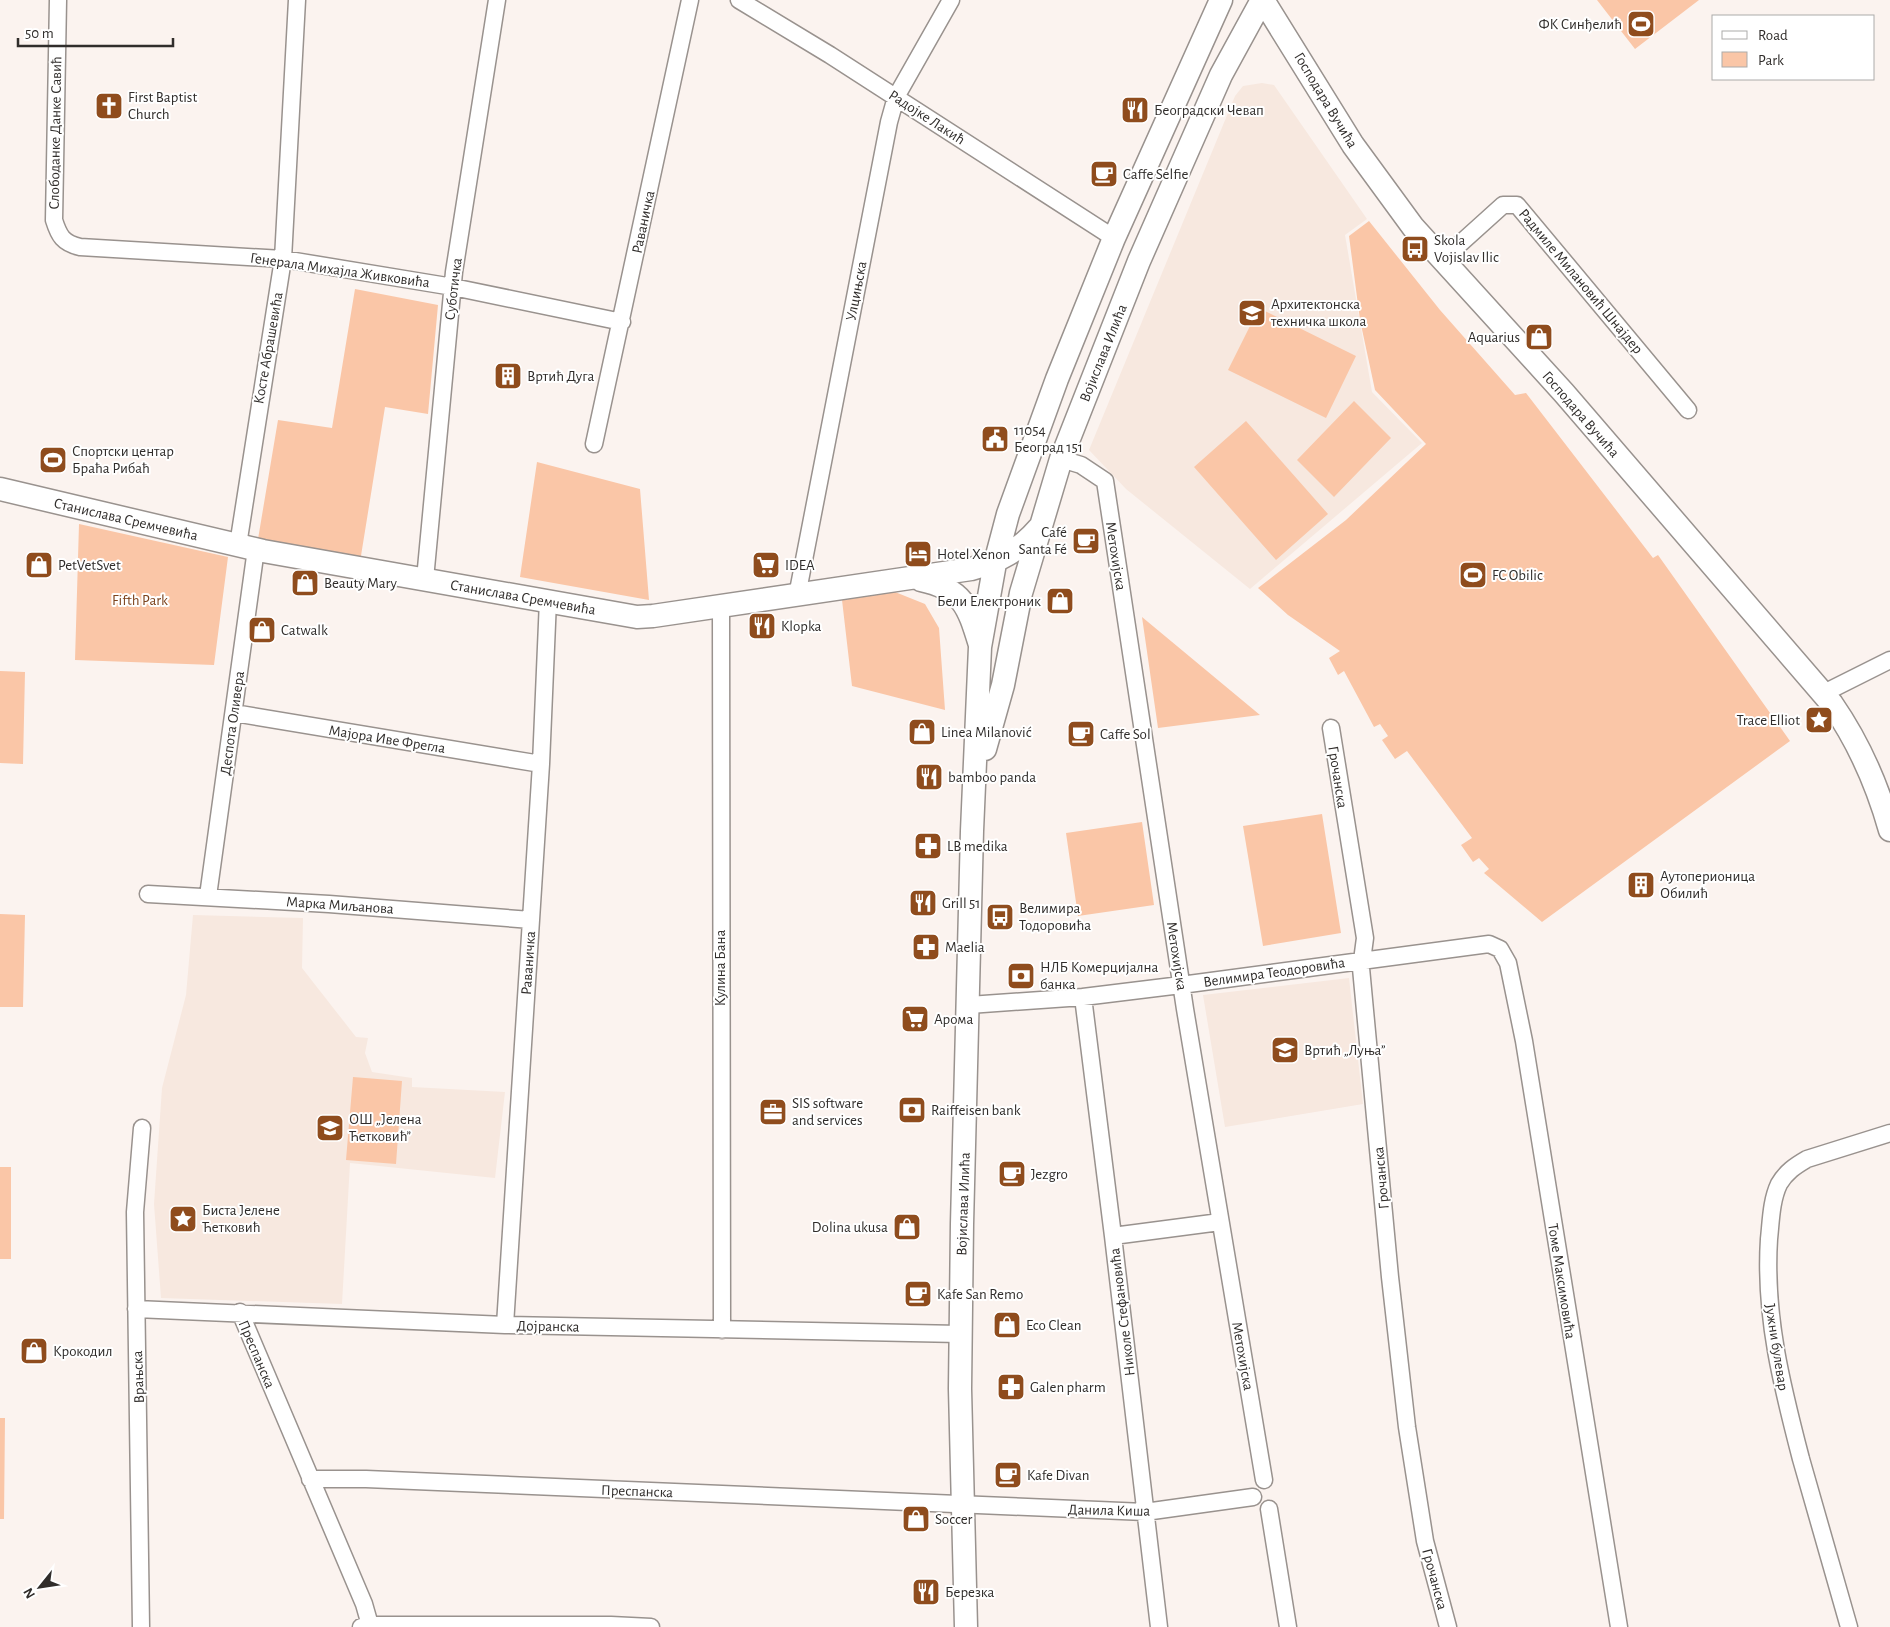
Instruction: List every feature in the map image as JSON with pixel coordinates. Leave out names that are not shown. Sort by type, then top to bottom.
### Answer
[{"type":"main road","name":"Војислава Илића","points":[[966,1627],[960,1334],[972,831],[976,781],[980,647],[995,563],[1008,514],[1057,379],[1114,238],[1221,0]]},
{"type":"main road","name":"Војислава Илића","points":[[976,781],[1002,685],[1021,593],[1060,459],[1139,261],[1222,76],[1263,0]]},
{"type":"main road","name":"Господара Вучића","points":[[1263,0],[1354,145],[1386,192],[1442,260],[1564,394],[1824,693],[1852,735],[1872,773],[1890,830]]},
{"type":"main road","name":"Станислава Сремчевића","points":[[0,490],[247,547],[637,617],[797,596],[971,569],[995,563],[1027,542],[1039,528]]},
{"type":"main road","points":[[915,578],[943,584],[959,597],[971,620],[980,647]]},
{"type":"street","name":"Слободанке Данке Савић","points":[[58,0],[54,220],[59,236]]},
{"type":"street","name":"Косте Абрашевића","points":[[247,547],[283,259],[297,0]]},
{"type":"street","name":"Суботичка","points":[[425,579],[453,287],[497,0]]},
{"type":"street","name":"Раваничка","points":[[594,444],[622,322],[690,0]]},
{"type":"street","name":"Радојке Лакић","points":[[739,0],[896,97],[1114,238]]},
{"type":"street","name":"Улцињска","points":[[797,596],[889,122],[896,97],[951,0]]},
{"type":"street","name":"Радмиле Милановић Шнајдер","points":[[1442,260],[1503,205],[1506,203],[1517,205],[1688,410]]},
{"type":"street","name":"Генерала Михајла Живковића","points":[[59,236],[68,244],[80,247],[283,259],[453,287],[622,322]]},
{"type":"street","name":"Метохијска","points":[[1060,459],[1080,465],[1104,481],[1181,985],[1264,1480]]},
{"type":"street","name":"Деспота Оливера","points":[[208,896],[234,714],[247,547]]},
{"type":"street","name":"Раваничка","points":[[505,1325],[531,920],[548,600]]},
{"type":"street","name":"Кулина Бана","points":[[721,606],[722,1330]]},
{"type":"street","points":[[1824,693],[1890,660]]},
{"type":"street","name":"Мајора Иве Фрегла","points":[[234,714],[540,764]]},
{"type":"street","name":"Грочанска","points":[[1331,728],[1365,938],[1362,959],[1390,1277],[1407,1427],[1425,1541],[1448,1627]]},
{"type":"street","name":"Марка Миљанова","points":[[148,894],[208,896],[531,920]]},
{"type":"street","name":"Велимира Теодоровића","points":[[969,1005],[1082,996],[1181,985],[1362,959],[1489,944]]},
{"type":"street","name":"Томе Максимовића","points":[[1489,944],[1500,949],[1508,963],[1524,1041],[1619,1627]]},
{"type":"street","name":"Николе Стефановића","points":[[1082,996],[1113,1236],[1159,1627]]},
{"type":"street","name":"Врањска","points":[[141,1627],[135,1212],[142,1128]]},
{"type":"street","name":"Јужни булевар","points":[[1849,1627],[1794,1434],[1775,1352],[1768,1286],[1771,1215],[1778,1186],[1789,1170],[1796,1165],[1807,1159],[1890,1133]]},
{"type":"street","points":[[1113,1236],[1220,1222]]},
{"type":"street","name":"Дојранска","points":[[136,1310],[240,1312],[505,1325],[960,1334]]},
{"type":"street","name":"Преспанска","points":[[240,1312],[364,1604],[366,1626]]},
{"type":"street","name":"Преспанска","points":[[310,1478],[366,1478],[963,1505]]},
{"type":"street","name":"Данила Киша","points":[[963,1505],[1145,1512],[1254,1497]]},
{"type":"street","points":[[1269,1509],[1288,1627]]},
{"type":"street","points":[[366,1626],[651,1627]]},
{"type":"shaded area","name":"Архитектонска техничка школа","points":[[1262,83],[1274,85],[1367,219],[1345,235],[1372,392],[1422,443],[1250,589],[1126,489],[1089,450],[1235,96],[1243,86]]},
{"type":"shaded area","name":"ОШ „Јелена Ћетковић”","points":[[193,915],[303,918],[302,968],[356,1037],[368,1038],[365,1053],[372,1072],[412,1078],[412,1087],[505,1092],[495,1178],[350,1163],[342,1304],[161,1298],[154,1204],[162,1088],[186,995]]},
{"type":"shaded area","name":"Вртић „Луња”","points":[[1349,978],[1363,1104],[1225,1127],[1203,995]]},
{"type":"green space","name":"ФК Синђелић","points":[[1597,0],[1699,0],[1635,49]]},
{"type":"green space","name":"FC Obilic","points":[[1369,221],[1440,310],[1515,395],[1526,393],[1653,558],[1658,555],[1790,741],[1542,922],[1484,873],[1489,869],[1479,858],[1473,862],[1461,845],[1472,838],[1407,751],[1395,759],[1382,740],[1388,736],[1380,724],[1374,727],[1344,671],[1338,675],[1329,658],[1340,651],[1288,615],[1258,588],[1346,520],[1426,444],[1375,390],[1360,320],[1349,236]]},
{"type":"green space","points":[[355,289],[438,305],[428,414],[385,407],[360,562],[257,545],[278,420],[332,428]]},
{"type":"green space","points":[[1259,308],[1356,356],[1326,418],[1228,370]]},
{"type":"green space","points":[[1354,401],[1391,438],[1334,497],[1297,460]]},
{"type":"green space","points":[[1246,421],[1328,514],[1276,560],[1194,467]]},
{"type":"green space","points":[[537,462],[640,489],[649,600],[520,577]]},
{"type":"green space","name":"Fifth Park","points":[[79,524],[228,557],[214,665],[75,660]]},
{"type":"green space","points":[[895,592],[925,604],[939,628],[945,710],[852,686],[842,600]]},
{"type":"green space","points":[[1142,617],[1260,715],[1158,728]]},
{"type":"green space","points":[[0,671],[25,672],[23,764],[0,763]]},
{"type":"green space","points":[[1322,814],[1341,933],[1263,946],[1243,826]]},
{"type":"green space","points":[[1142,822],[1154,905],[1078,916],[1066,833]]},
{"type":"green space","points":[[0,914],[25,915],[23,1007],[0,1007]]},
{"type":"green space","points":[[353,1077],[402,1081],[396,1164],[346,1160]]},
{"type":"green space","points":[[0,1167],[11,1167],[11,1259],[0,1259]]},
{"type":"green space","points":[[0,1418],[5,1418],[4,1519],[0,1519]]},
{"type":"place","name":"ФК Синђелић","points":[[1641,24]]},
{"type":"place","name":"First Baptist Church","points":[[109,106]]},
{"type":"place","name":"Београдски Чевап","points":[[1135,110]]},
{"type":"place","name":"Caffe Selfie","points":[[1104,174]]},
{"type":"place","name":"Skola Vojislav Ilic","points":[[1415,249]]},
{"type":"place","name":"Архитектонска техничка школа","points":[[1252,313]]},
{"type":"place","name":"Aquarius","points":[[1539,337]]},
{"type":"place","name":"Вртић Дуга","points":[[508,376]]},
{"type":"place","name":"11054 Београд 151","points":[[995,439]]},
{"type":"place","name":"Спортски центар Браћа Рибаћ","points":[[53,460]]},
{"type":"place","name":"Café Santa Fé","points":[[1086,541]]},
{"type":"place","name":"Hotel Xenon","points":[[918,554]]},
{"type":"place","name":"PetVetSvet","points":[[39,565]]},
{"type":"place","name":"IDEA","points":[[766,565]]},
{"type":"place","name":"FC Obilic","points":[[1473,575]]},
{"type":"place","name":"Beauty Mary","points":[[305,583]]},
{"type":"place","name":"Бели Електроник","points":[[1060,601]]},
{"type":"place","name":"Klopka","points":[[762,626]]},
{"type":"place","name":"Catwalk","points":[[262,630]]},
{"type":"place","name":"Trace Elliot","points":[[1819,720]]},
{"type":"place","name":"Linea Milanović","points":[[922,732]]},
{"type":"place","name":"Caffe Sol","points":[[1081,734]]},
{"type":"place","name":"bamboo panda","points":[[929,777]]},
{"type":"place","name":"LB medika","points":[[928,846]]},
{"type":"place","name":"Аутоперионица Обилић","points":[[1641,885]]},
{"type":"place","name":"Grill 51","points":[[923,903]]},
{"type":"place","name":"Велимира Тодоровића","points":[[1000,917]]},
{"type":"place","name":"Maelia","points":[[926,947]]},
{"type":"place","name":"НЛБ Комерцијална банка","points":[[1021,976]]},
{"type":"place","name":"Арома","points":[[915,1019]]},
{"type":"place","name":"Вртић „Луња”","points":[[1285,1050]]},
{"type":"place","name":"Raiffeisen bank","points":[[912,1110]]},
{"type":"place","name":"SIS software and services","points":[[773,1112]]},
{"type":"place","name":"ОШ „Јелена Ћетковић”","points":[[330,1128]]},
{"type":"place","name":"Jezgro","points":[[1012,1174]]},
{"type":"place","name":"Биста Јелене Ћетковић","points":[[183,1219]]},
{"type":"place","name":"Dolina ukusa","points":[[907,1227]]},
{"type":"place","name":"Kafe San Remo","points":[[918,1294]]},
{"type":"place","name":"Eco Clean","points":[[1007,1325]]},
{"type":"place","name":"Крокодил","points":[[34,1351]]},
{"type":"place","name":"Galen pharm","points":[[1011,1387]]},
{"type":"place","name":"Kafe Divan","points":[[1008,1475]]},
{"type":"place","name":"Soccer","points":[[916,1519]]},
{"type":"place","name":"Березка","points":[[926,1592]]}]
